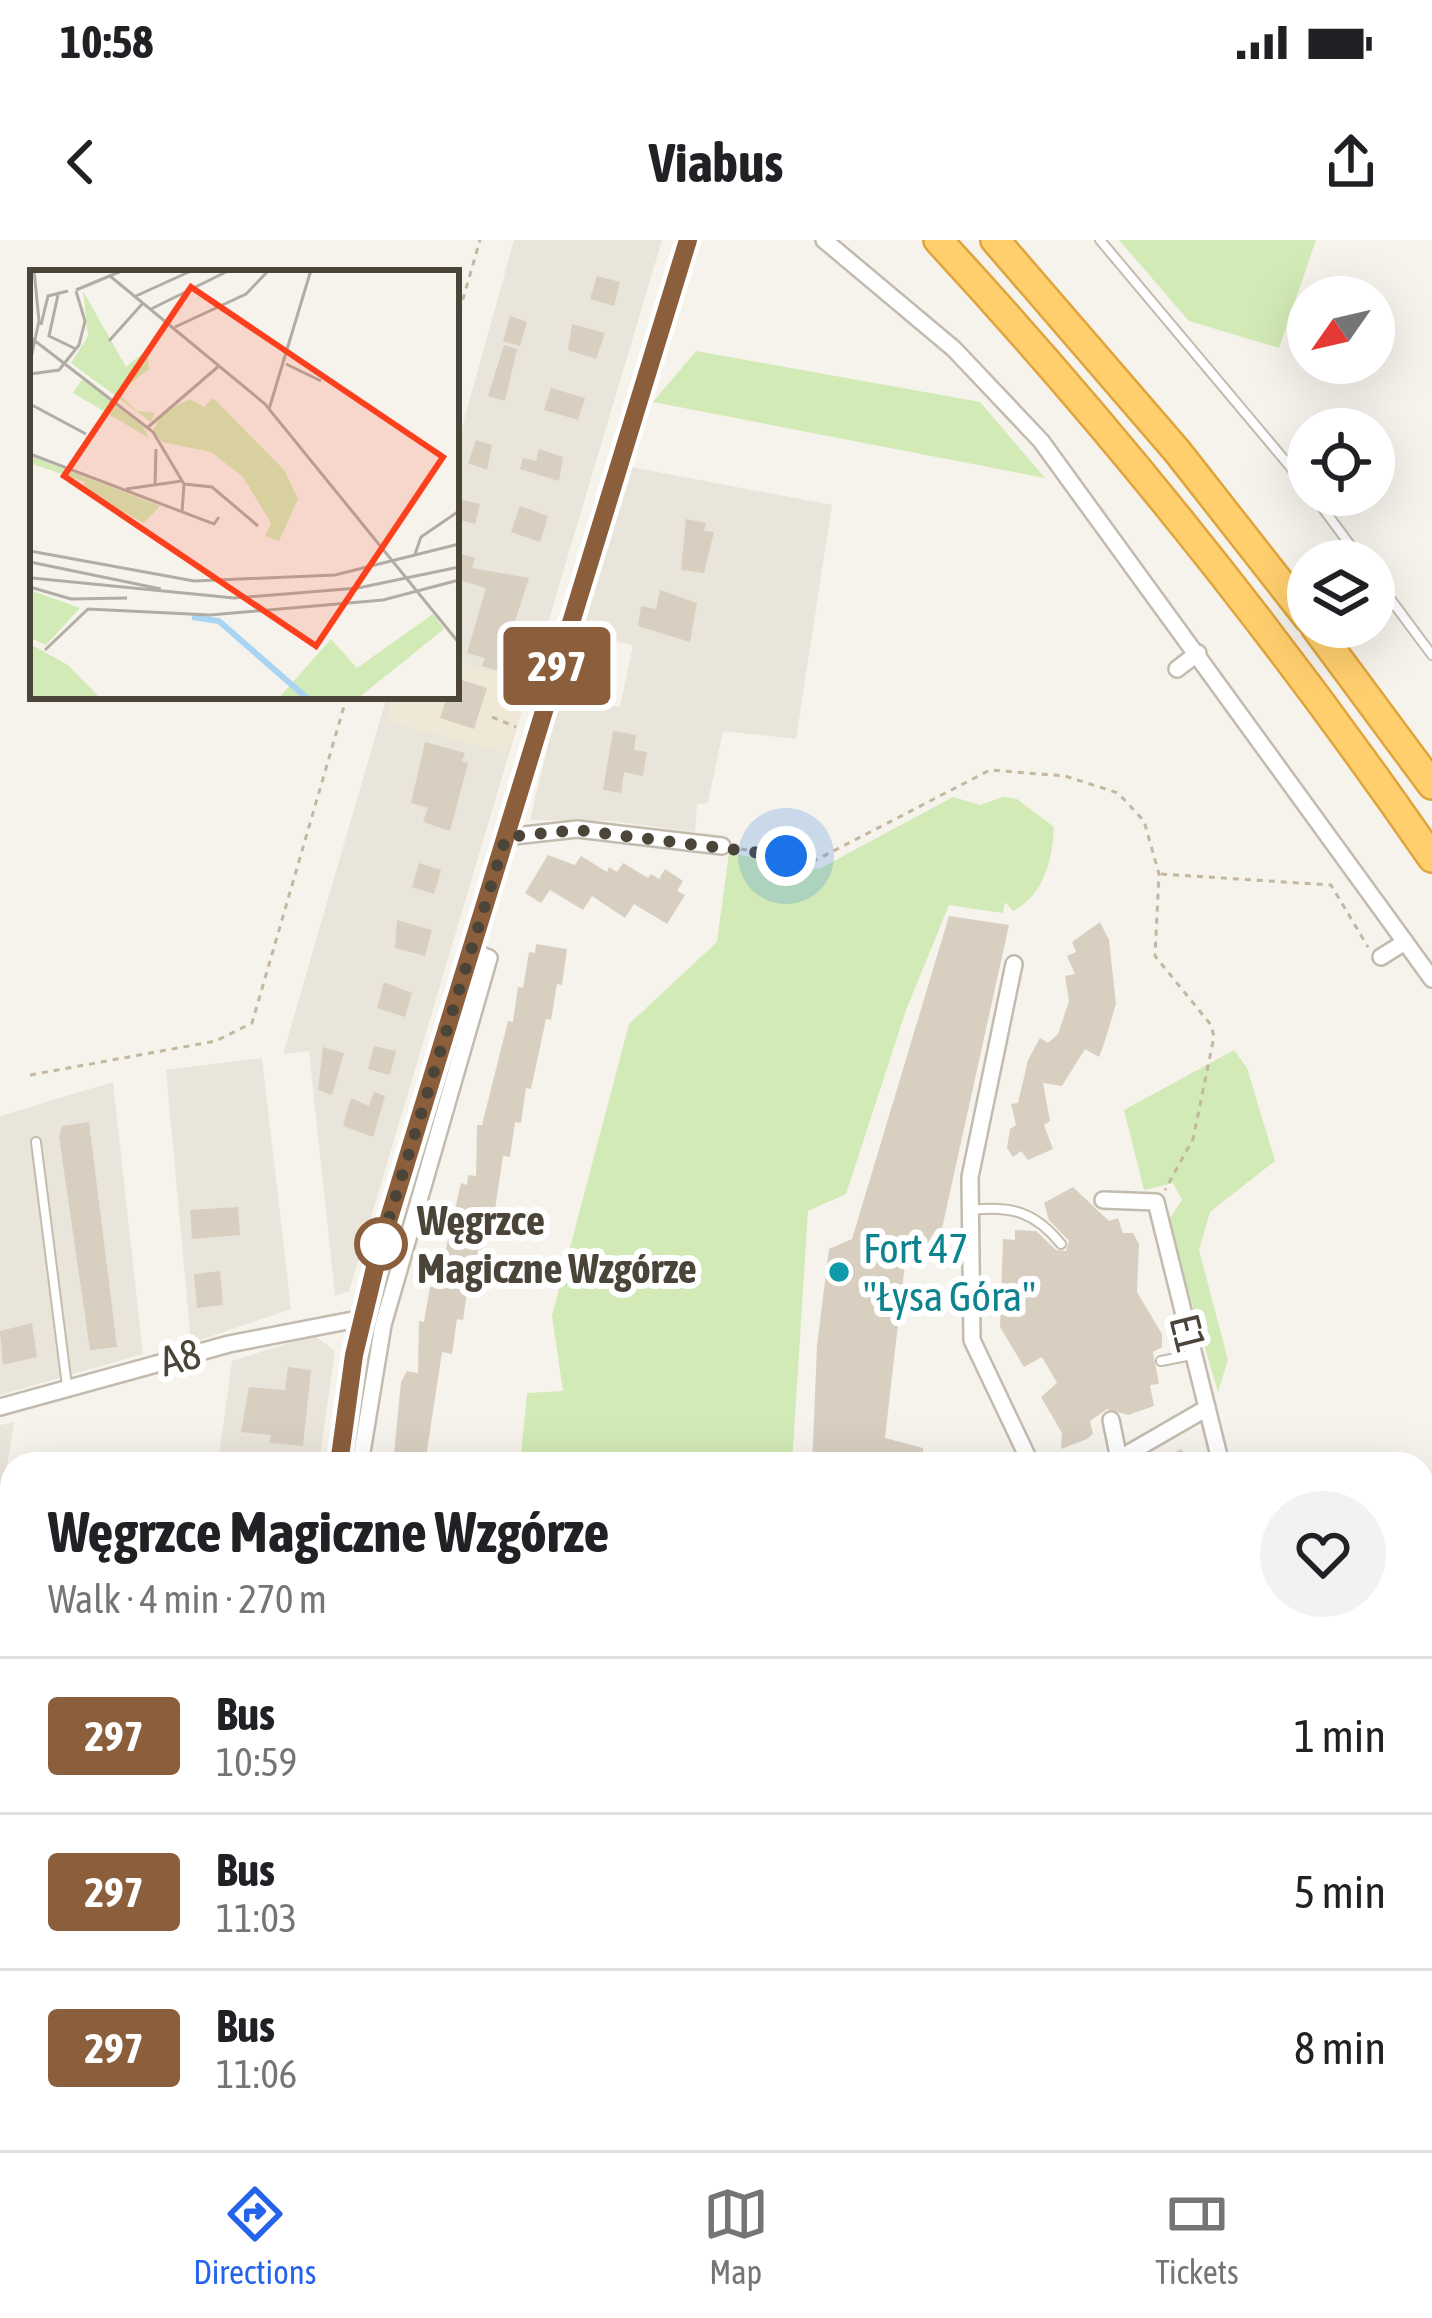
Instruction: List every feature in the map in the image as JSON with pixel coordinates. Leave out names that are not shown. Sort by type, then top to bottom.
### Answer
[{"type":"highway","points":[[938,240],[1091,413],[1254,614],[1432,858]]},
{"type":"highway","points":[[995,240],[1177,451],[1287,590]]},
{"type":"highway","points":[[1331,648],[1432,785]]},
{"type":"street","points":[[341,1452],[363,1318],[688,240]]},
{"type":"street","points":[[824,240],[996,389],[1087,500],[1432,979]]},
{"type":"street","points":[[1177,669],[1198,653]]},
{"type":"street","points":[[506,837],[577,830],[722,846]]},
{"type":"street","points":[[1381,957],[1405,942]]},
{"type":"street","points":[[362,1452],[382,1325],[489,958],[471,951]]},
{"type":"street","points":[[1014,964],[970,1177],[970,1210],[975,1356],[1025,1452]]},
{"type":"street","points":[[1103,1200],[1156,1202]]},
{"type":"street","name":"E1","points":[[1156,1202],[1218,1452]]},
{"type":"street","name":"A8","points":[[0,1407],[229,1344],[363,1318]]},
{"type":"street","points":[[1130,1452],[1207,1408]]},
{"type":"street","points":[[1111,1420],[1113,1452]]},
{"type":"lane","points":[[1100,240],[1287,463]]},
{"type":"lane","points":[[1395,605],[1432,655]]},
{"type":"lane","points":[[36,1142],[67,1388]]},
{"type":"lane","points":[[970,1210],[1001,1206],[1025,1213],[1044,1223],[1061,1244]]},
{"type":"lane","points":[[1161,1361],[1194,1355]]},
{"type":"path","points":[[459,313],[480,240]]},
{"type":"path","points":[[30,1075],[216,1041],[252,1023],[346,699]]},
{"type":"path","points":[[492,717],[516,727]]},
{"type":"path","points":[[722,846],[814,861],[990,770],[1065,776],[1118,793],[1144,821],[1160,874],[1155,956],[1211,1025],[1214,1036],[1193,1139],[1181,1170],[1156,1202]]},
{"type":"path","points":[[1160,874],[1331,886],[1364,941],[1381,957]]},
{"type":"shaded area","points":[[514,240],[662,240],[349,1291],[335,1296],[309,1051],[283,1054],[386,699],[459,699],[459,438]]},
{"type":"shaded area","points":[[631,467],[832,505],[796,739],[723,731],[708,803],[697,804],[695,832],[611,821],[530,820],[560,695],[620,707],[633,645],[580,634]]},
{"type":"shaded area","points":[[459,662],[530,684],[507,753],[386,721],[392,699],[459,699]]},
{"type":"shaded area","points":[[262,1058],[291,1309],[191,1343],[166,1070]]},
{"type":"shaded area","points":[[113,1082],[143,1354],[0,1395],[0,1116]]},
{"type":"shaded area","points":[[314,1335],[335,1351],[321,1452],[220,1452],[232,1361]]},
{"type":"shaded area","points":[[14,1422],[9,1452],[0,1452],[0,1425]]},
{"type":"green space","points":[[1119,240],[1316,240],[1304,276],[1287,276],[1287,325],[1279,348],[1189,321]]},
{"type":"green space","points":[[696,351],[980,402],[1045,478],[653,402]]},
{"type":"green space","points":[[953,797],[980,805],[1003,797],[1017,799],[1054,827],[1048,864],[1039,886],[1024,904],[1013,911],[1005,902],[1003,913],[949,905],[906,1010],[846,1194],[808,1211],[793,1452],[521,1452],[527,1393],[563,1391],[552,1316],[629,1024],[717,942],[729,853],[819,869]]},
{"type":"green space","points":[[1234,1050],[1247,1068],[1275,1161],[1210,1212],[1199,1250],[1228,1360],[1218,1392],[1168,1221],[1182,1200],[1173,1183],[1144,1190],[1124,1110]]},
{"type":"building","points":[[597,276],[620,282],[614,306],[590,299]]},
{"type":"building","points":[[510,316],[527,322],[520,346],[503,341]]},
{"type":"building","points":[[572,324],[605,333],[596,359],[568,350]]},
{"type":"building","points":[[504,345],[517,349],[505,401],[488,396]]},
{"type":"building","points":[[551,388],[585,398],[578,420],[544,410]]},
{"type":"building","points":[[476,440],[492,445],[487,470],[468,463]]},
{"type":"building","points":[[539,449],[563,457],[559,481],[520,469],[523,458],[536,461]]},
{"type":"building","points":[[460,499],[480,504],[475,524],[459,520]]},
{"type":"building","points":[[520,506],[548,516],[540,542],[511,532]]},
{"type":"building","points":[[686,519],[706,523],[704,531],[714,532],[704,573],[681,570]]},
{"type":"building","points":[[459,553],[475,558],[472,568],[529,578],[499,671],[482,666],[485,658],[467,653],[486,588],[459,580]]},
{"type":"building","points":[[660,590],[697,603],[690,642],[638,626],[641,606],[656,609]]},
{"type":"building","points":[[459,679],[487,688],[474,729],[440,718],[446,699],[459,699]]},
{"type":"building","points":[[613,731],[636,735],[634,750],[647,752],[643,776],[624,772],[621,793],[603,790]]},
{"type":"building","points":[[425,742],[465,753],[462,761],[468,763],[450,831],[423,822],[428,808],[411,803]]},
{"type":"building","points":[[548,855],[575,865],[581,856],[607,872],[609,867],[617,872],[623,863],[648,878],[651,874],[659,879],[665,869],[683,881],[677,891],[685,895],[667,924],[634,904],[625,918],[592,896],[583,910],[550,890],[541,903],[525,893]]},
{"type":"building","points":[[419,863],[441,870],[434,894],[412,887]]},
{"type":"building","points":[[949,916],[1009,925],[939,1242],[907,1246],[885,1438],[923,1448],[923,1452],[813,1452],[817,1346],[829,1249],[852,1239]]},
{"type":"building","points":[[397,920],[432,930],[425,956],[395,948]]},
{"type":"building","points":[[1100,922],[1109,940],[1116,1004],[1103,1047],[1099,1057],[1085,1049],[1062,1086],[1043,1083],[1050,1121],[1044,1125],[1053,1149],[1028,1160],[1021,1151],[1013,1157],[1007,1148],[1010,1129],[1016,1125],[1011,1104],[1018,1103],[1028,1060],[1040,1038],[1048,1043],[1058,1034],[1069,1001],[1065,976],[1075,974],[1067,956],[1076,952],[1072,942]]},
{"type":"building","points":[[536,944],[567,949],[562,985],[557,984],[551,1020],[546,1019],[521,1123],[515,1122],[510,1157],[503,1156],[494,1216],[489,1215],[483,1251],[478,1250],[463,1320],[457,1319],[452,1354],[442,1352],[427,1452],[394,1452],[401,1382],[407,1371],[418,1373],[419,1321],[424,1322],[430,1287],[435,1287],[440,1252],[445,1253],[461,1183],[467,1185],[468,1175],[476,1176],[477,1125],[482,1125],[508,1021],[513,1022],[529,952],[535,953]]},
{"type":"building","points":[[384,982],[412,993],[405,1017],[377,1008]]},
{"type":"building","points":[[374,1046],[396,1051],[390,1075],[368,1069]]},
{"type":"building","points":[[323,1047],[344,1053],[332,1095],[318,1090]]},
{"type":"building","points":[[374,1092],[385,1096],[373,1137],[343,1126],[351,1098],[369,1106]]},
{"type":"building","points":[[89,1122],[117,1347],[90,1350],[59,1137],[62,1126]]},
{"type":"building","points":[[1073,1187],[1109,1221],[1118,1218],[1123,1233],[1133,1233],[1139,1244],[1137,1292],[1162,1334],[1162,1347],[1153,1352],[1159,1384],[1150,1385],[1154,1406],[1128,1415],[1107,1409],[1090,1421],[1093,1434],[1061,1449],[1062,1433],[1041,1397],[1057,1383],[1042,1357],[1024,1367],[1000,1327],[1003,1239],[1015,1240],[1015,1230],[1036,1231],[1056,1250],[1066,1251],[1069,1241],[1049,1220],[1044,1203]]},
{"type":"building","points":[[238,1207],[240,1235],[192,1239],[190,1210]]},
{"type":"building","points":[[220,1271],[223,1305],[197,1308],[194,1274]]},
{"type":"building","points":[[32,1323],[37,1357],[3,1365],[0,1331]]},
{"type":"building","points":[[288,1367],[311,1370],[303,1446],[270,1443],[271,1435],[241,1432],[249,1387],[285,1390]]},
{"type":"bus line","name":"297","points":[[341,1452],[354,1355],[379,1251],[688,240]]},
{"type":"place","name":"Węgrzce Magiczne Wzgórze","points":[[381,1244]]},
{"type":"place","name":"Fort 47 \"Łysa Góra\"","points":[[839,1272]]},
{"type":"route","points":[[381,1244],[379,1251],[506,837],[577,830],[786,856]]}]
